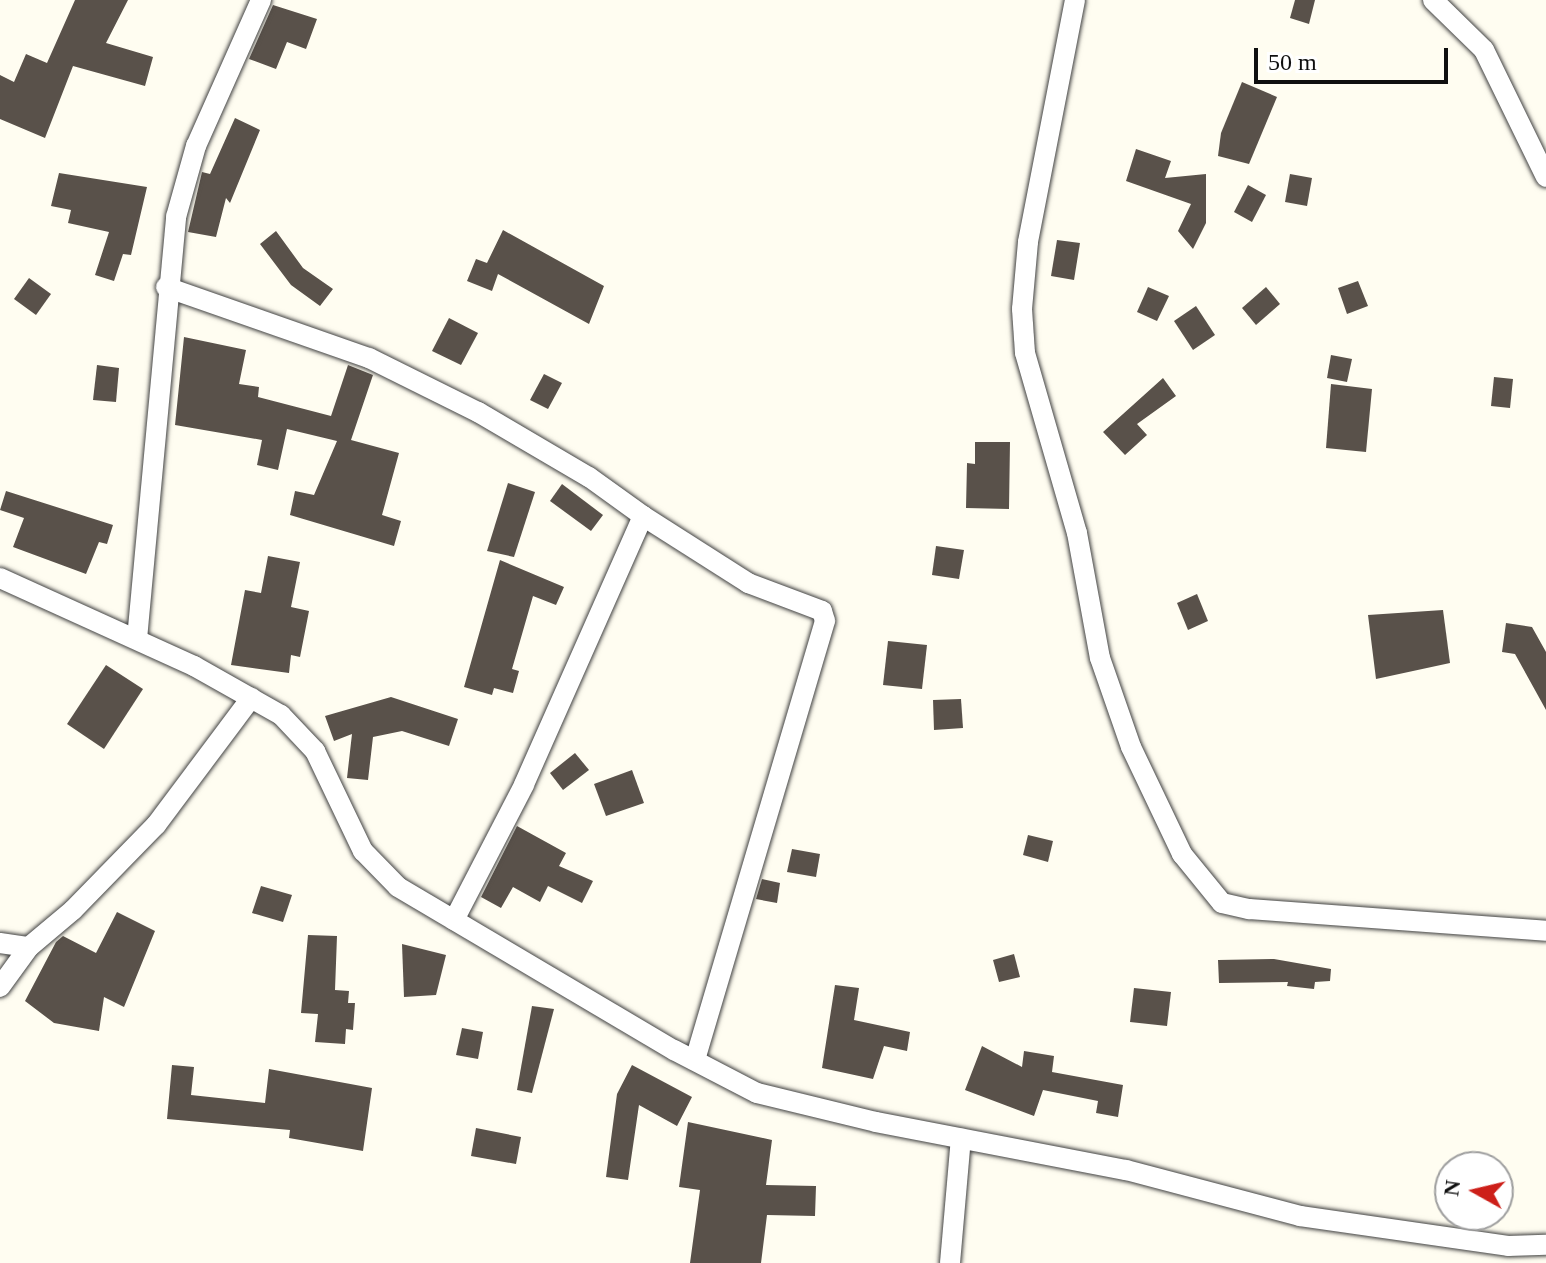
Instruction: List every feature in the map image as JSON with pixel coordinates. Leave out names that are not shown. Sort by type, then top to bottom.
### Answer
[{"type":"street","points":[[137,639],[166,287],[185,179],[261,0]]},
{"type":"street","points":[[1075,0],[1028,242],[1022,309],[1025,353],[1077,533],[1100,658],[1131,747],[1182,854],[1222,903],[1249,909],[1546,931]]},
{"type":"street","points":[[1433,0],[1484,50],[1546,177]]},
{"type":"street","points":[[166,287],[369,358],[478,412],[589,477],[643,516],[748,583],[822,611],[825,621],[695,1060]]},
{"type":"street","points":[[454,920],[524,785],[643,516]]},
{"type":"street","points":[[0,578],[137,639],[281,715],[315,751],[353,835],[377,869],[454,920],[695,1060],[782,1101],[1126,1170],[1300,1216],[1494,1245],[1546,1245]]},
{"type":"street","points":[[0,987],[29,947],[156,825],[251,698]]},
{"type":"street","points":[[0,943],[29,947]]},
{"type":"street","points":[[950,1263],[961,1138]]},
{"type":"building","points":[[75,0],[128,0],[106,43],[153,57],[145,86],[73,66],[45,138],[0,119],[0,75],[14,82],[26,54],[47,63]]},
{"type":"building","points":[[1295,0],[1315,0],[1309,24],[1290,18]]},
{"type":"building","points":[[273,5],[317,19],[306,49],[287,42],[276,69],[249,59]]},
{"type":"building","points":[[1242,82],[1277,97],[1249,164],[1218,156],[1221,133]]},
{"type":"building","points":[[235,118],[260,130],[230,203],[226,198],[216,237],[188,232],[202,172],[210,174]]},
{"type":"building","points":[[1136,149],[1171,161],[1165,178],[1206,174],[1206,223],[1193,249],[1178,231],[1191,204],[1126,181]]},
{"type":"building","points":[[59,173],[147,187],[131,255],[123,254],[114,281],[95,275],[109,232],[68,223],[71,210],[51,206]]},
{"type":"building","points":[[1290,174],[1312,178],[1307,206],[1285,202]]},
{"type":"building","points":[[1248,185],[1266,195],[1252,222],[1234,212]]},
{"type":"building","points":[[503,230],[604,286],[589,324],[498,274],[492,291],[467,281],[476,259],[487,263]]},
{"type":"building","points":[[276,231],[303,268],[333,289],[320,306],[291,285],[260,244]]},
{"type":"building","points":[[1057,240],[1080,243],[1074,280],[1051,276]]},
{"type":"building","points":[[29,278],[51,294],[36,315],[14,299]]},
{"type":"building","points":[[1358,281],[1368,306],[1347,314],[1338,288]]},
{"type":"building","points":[[1148,287],[1169,296],[1157,321],[1137,312]]},
{"type":"building","points":[[1266,287],[1280,304],[1256,325],[1242,308]]},
{"type":"building","points":[[1196,306],[1215,335],[1193,350],[1174,321]]},
{"type":"building","points":[[449,318],[478,333],[461,365],[432,351]]},
{"type":"building","points":[[184,337],[246,350],[239,384],[259,387],[258,397],[331,416],[348,365],[373,375],[351,440],[399,453],[382,515],[401,521],[394,546],[290,515],[295,491],[314,495],[337,441],[287,429],[278,470],[257,465],[262,440],[175,425]]},
{"type":"building","points":[[1331,355],[1352,359],[1347,382],[1327,378]]},
{"type":"building","points":[[97,365],[119,368],[116,402],[93,400]]},
{"type":"building","points":[[544,374],[562,383],[548,409],[530,400]]},
{"type":"building","points":[[1494,377],[1513,379],[1510,408],[1491,406]]},
{"type":"building","points":[[1163,378],[1176,396],[1137,424],[1147,435],[1125,455],[1103,432]]},
{"type":"building","points":[[1331,384],[1372,389],[1366,452],[1326,448]]},
{"type":"building","points":[[975,442],[1010,442],[1009,509],[966,508],[967,463],[975,464]]},
{"type":"building","points":[[508,483],[535,492],[514,557],[487,551]]},
{"type":"building","points":[[562,484],[603,515],[591,531],[550,501]]},
{"type":"building","points":[[6,491],[113,525],[107,544],[99,542],[86,574],[13,547],[24,518],[0,510]]},
{"type":"building","points":[[936,546],[964,550],[959,579],[932,575]]},
{"type":"building","points":[[268,556],[300,562],[291,607],[309,611],[300,657],[291,655],[289,673],[231,665],[245,590],[261,593]]},
{"type":"building","points":[[500,560],[564,587],[556,605],[533,596],[512,669],[519,671],[513,693],[494,688],[492,695],[464,687]]},
{"type":"building","points":[[1197,594],[1208,621],[1188,630],[1177,603]]},
{"type":"building","points":[[1443,610],[1450,663],[1376,679],[1368,615]]},
{"type":"building","points":[[1506,623],[1532,627],[1546,652],[1546,710],[1515,654],[1502,652]]},
{"type":"building","points":[[888,641],[927,645],[922,689],[883,685]]},
{"type":"building","points":[[106,665],[143,689],[104,749],[67,724]]},
{"type":"building","points":[[391,697],[458,719],[449,746],[402,731],[373,737],[368,780],[347,778],[352,734],[334,741],[325,716]]},
{"type":"building","points":[[961,699],[963,728],[934,730],[933,700]]},
{"type":"building","points":[[575,753],[589,770],[563,790],[550,773]]},
{"type":"building","points":[[632,770],[644,803],[606,816],[594,784]]},
{"type":"building","points":[[517,826],[566,853],[559,866],[593,881],[582,903],[548,886],[540,902],[513,887],[501,908],[481,897]]},
{"type":"building","points":[[1028,835],[1053,841],[1048,862],[1023,855]]},
{"type":"building","points":[[792,849],[820,854],[816,877],[787,872]]},
{"type":"building","points":[[762,879],[780,883],[777,903],[756,899]]},
{"type":"building","points":[[261,886],[292,895],[283,922],[252,913]]},
{"type":"building","points":[[117,912],[155,931],[124,1007],[104,997],[99,1031],[54,1023],[25,1001],[56,942],[63,936],[96,953]]},
{"type":"building","points":[[308,935],[337,936],[335,990],[349,991],[348,1003],[355,1003],[353,1030],[346,1029],[345,1044],[315,1042],[318,1014],[301,1013]]},
{"type":"building","points":[[402,944],[446,955],[436,995],[404,997]]},
{"type":"building","points":[[1014,954],[1020,977],[999,982],[993,960]]},
{"type":"building","points":[[1274,959],[1331,969],[1330,981],[1315,982],[1314,989],[1287,986],[1288,982],[1219,983],[1218,960]]},
{"type":"building","points":[[835,985],[859,988],[854,1020],[910,1032],[907,1051],[884,1046],[873,1079],[822,1068]]},
{"type":"building","points":[[1134,988],[1171,992],[1167,1026],[1130,1022]]},
{"type":"building","points":[[532,1006],[554,1009],[532,1093],[517,1090]]},
{"type":"building","points":[[462,1028],[483,1032],[478,1059],[456,1055]]},
{"type":"building","points":[[982,1046],[1022,1067],[1024,1051],[1054,1056],[1052,1072],[1123,1085],[1118,1117],[1096,1113],[1098,1101],[1043,1090],[1034,1116],[965,1090]]},
{"type":"building","points":[[172,1065],[194,1067],[191,1095],[265,1103],[269,1069],[372,1088],[363,1151],[289,1138],[290,1130],[167,1119]]},
{"type":"building","points":[[632,1065],[692,1097],[677,1126],[639,1105],[628,1180],[606,1177],[617,1094]]},
{"type":"building","points":[[688,1122],[772,1140],[766,1185],[816,1186],[815,1216],[767,1215],[761,1263],[690,1263],[700,1190],[679,1187]]},
{"type":"building","points":[[476,1128],[521,1137],[516,1164],[471,1156]]}]
